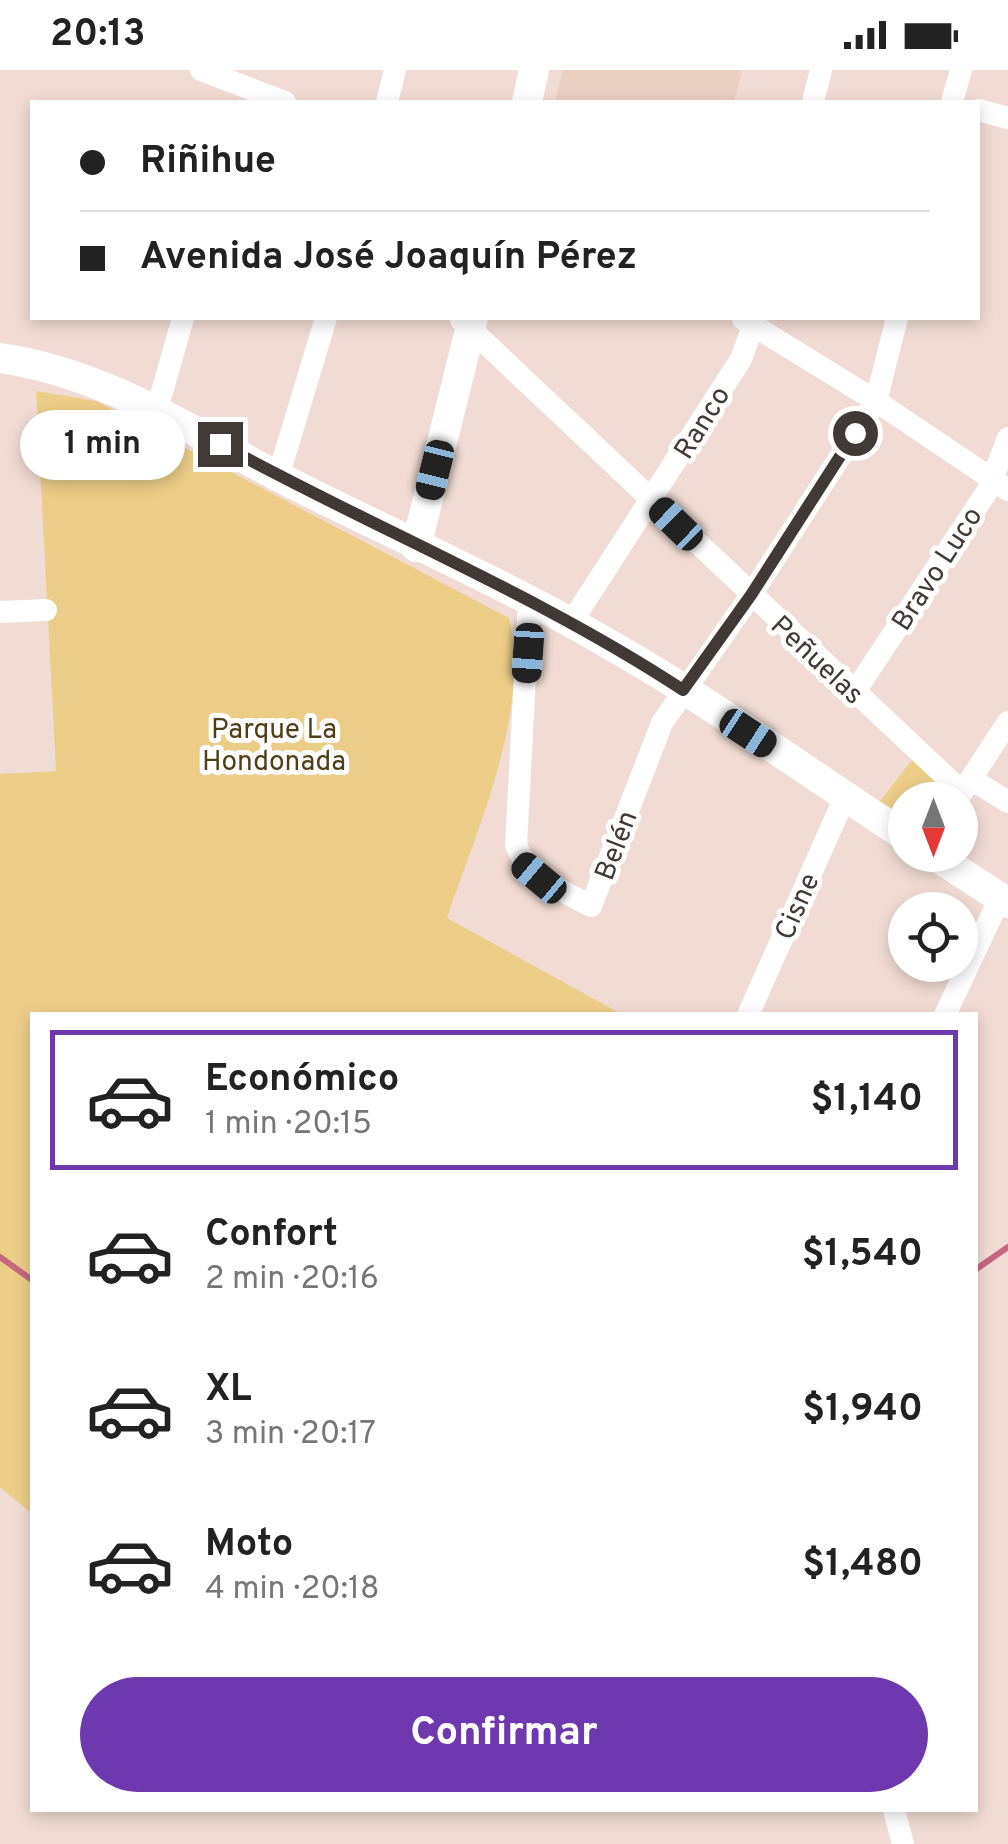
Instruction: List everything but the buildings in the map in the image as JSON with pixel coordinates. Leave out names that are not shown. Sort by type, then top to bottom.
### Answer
[{"type":"main road","points":[[526,100],[534,70]]},
{"type":"main road","points":[[416,547],[467,321]]},
{"type":"main road","points":[[0,358],[68,373],[156,412],[416,547],[572,622],[888,825]]},
{"type":"main road","points":[[960,872],[1004,900]]},
{"type":"street","points":[[201,70],[280,100]]},
{"type":"street","points":[[387,100],[394,70]]},
{"type":"street","points":[[813,100],[821,70]]},
{"type":"street","points":[[953,100],[961,70]]},
{"type":"street","points":[[980,111],[1008,118]]},
{"type":"street","points":[[156,412],[182,320]]},
{"type":"street","points":[[278,476],[325,320]]},
{"type":"street","points":[[750,320],[1000,485]]},
{"type":"street","name":"Ranco","points":[[572,622],[741,359],[750,320]]},
{"type":"street","points":[[683,690],[751,595],[876,401],[896,320]]},
{"type":"street","name":"Peñuelas","points":[[467,321],[854,693],[954,782]]},
{"type":"street","name":"Bravo Luco","points":[[854,693],[1000,485],[1008,438]]},
{"type":"street","name":"Belén","points":[[529,601],[516,845],[524,864],[539,878],[591,906],[662,723],[683,690]]},
{"type":"street","points":[[0,612],[46,610]]},
{"type":"street","points":[[968,782],[1008,722]]},
{"type":"street","name":"Peñuelas","points":[[978,794],[1008,802]]},
{"type":"street","name":"Cisne","points":[[749,1012],[845,797]]},
{"type":"street","points":[[947,1012],[1004,900]]},
{"type":"street","points":[[895,1812],[904,1844]]},
{"type":"shaded area","points":[[563,70],[742,70],[734,100],[556,100]]},
{"type":"green space","name":"Parque La Hondonada","points":[[36,391],[96,401],[509,618],[514,654],[507,731],[486,809],[447,918],[618,1012],[30,1012],[30,1512],[0,1487],[0,774],[56,771]]},
{"type":"green space","points":[[916,755],[945,782],[895,782]]},
{"type":"waterway","points":[[978,1268],[1008,1247]]},
{"type":"waterway","points":[[0,1257],[30,1279]]},
{"type":"route","points":[[220,444],[371,524],[572,622],[683,690],[751,595],[855,433]]}]
